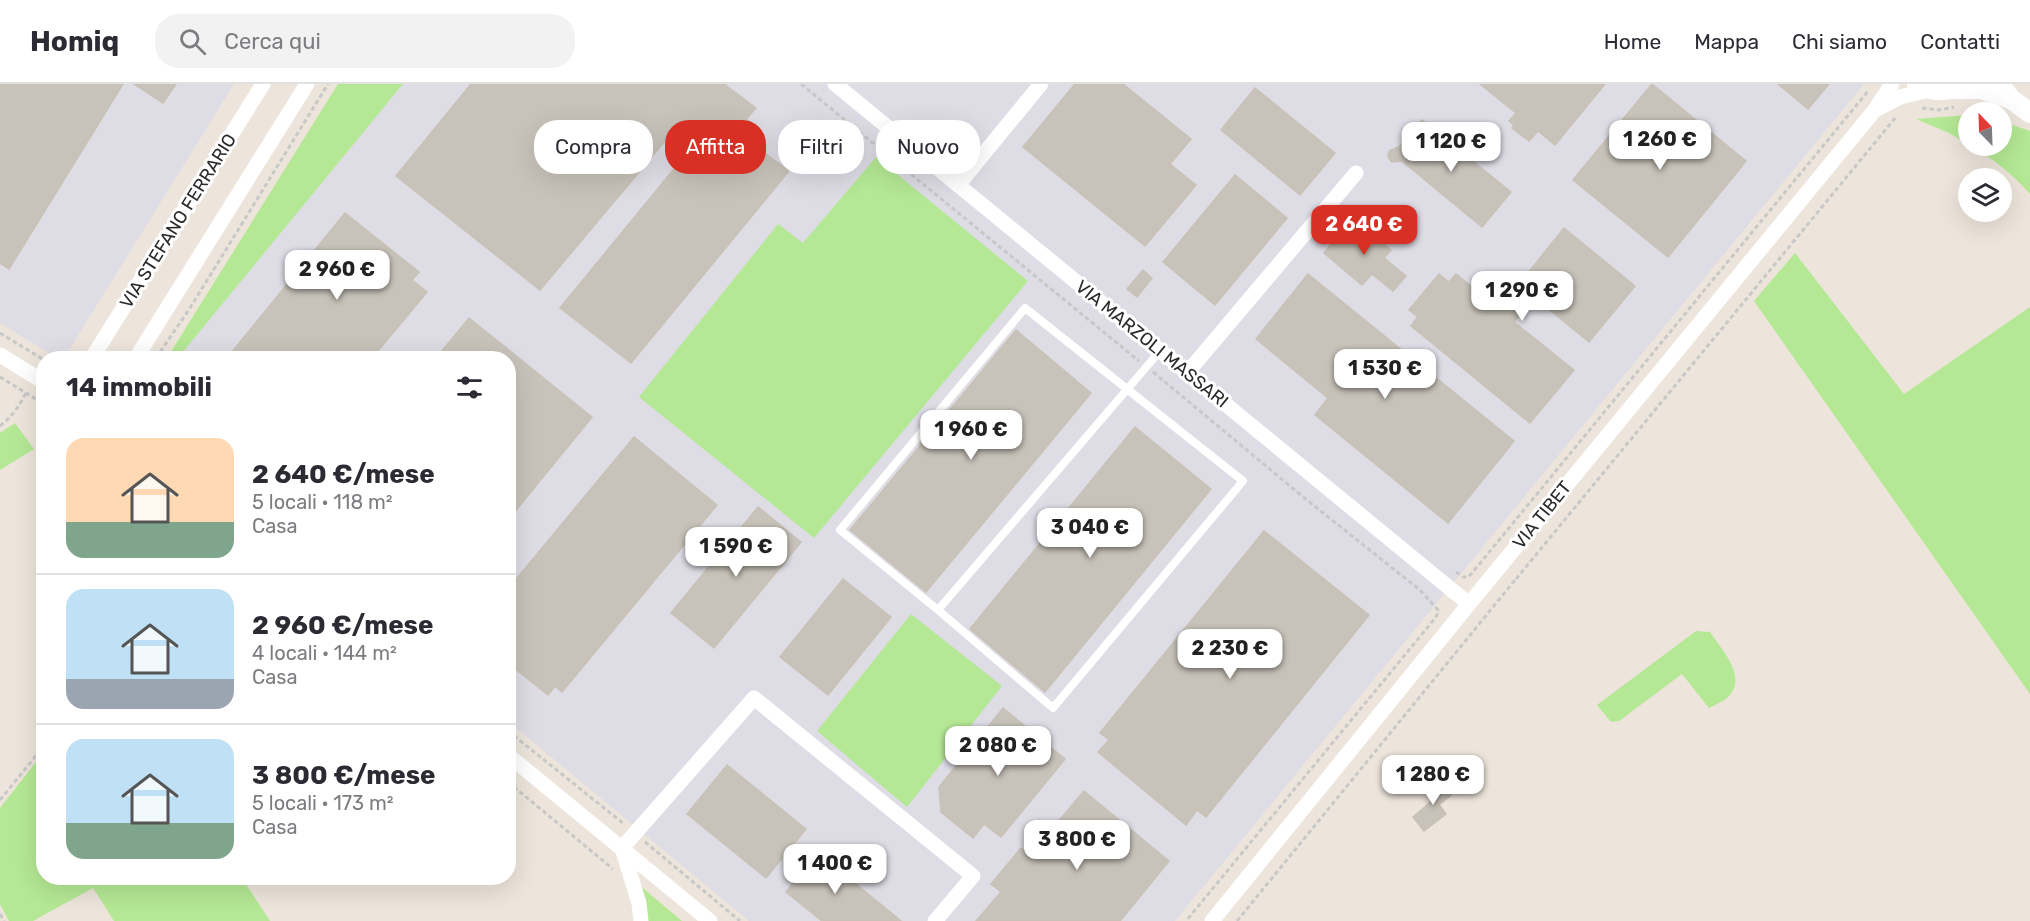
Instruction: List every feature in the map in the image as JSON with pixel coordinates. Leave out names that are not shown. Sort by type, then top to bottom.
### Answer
[{"type":"street","name":"VIA STEFANO FERRARIO","points":[[96,351],[263,84]]},
{"type":"street","name":"VIA STEFANO FERRARIO","points":[[140,351],[307,84]]},
{"type":"street","name":"VIA MARZOLI MASSARI","points":[[835,84],[1469,604]]},
{"type":"street","points":[[958,185],[1041,84]]},
{"type":"street","name":"VIA TIBET","points":[[1212,921],[1874,111],[1892,84]]},
{"type":"street","points":[[1998,84],[2011,99],[2030,113]]},
{"type":"street","points":[[1923,87],[1957,92],[1981,89],[2011,99]]},
{"type":"street","name":"VIA TIBET","points":[[1874,111],[1923,87]]},
{"type":"street","points":[[1186,373],[1356,173]]},
{"type":"street","points":[[0,355],[36,377]]},
{"type":"street","points":[[622,848],[754,698],[973,876],[935,921]]},
{"type":"street","points":[[516,762],[622,848],[704,920]]},
{"type":"street","points":[[622,848],[639,903],[641,921]]},
{"type":"lane","points":[[1025,308],[1243,481],[1053,708],[938,610],[840,530],[1025,308]]},
{"type":"lane","points":[[938,610],[1160,351]]},
{"type":"path","points":[[161,351],[328,84]]},
{"type":"path","points":[[801,84],[1308,501],[1420,590],[1438,610],[1425,631],[1186,921]]},
{"type":"path","points":[[1450,567],[1463,577],[1468,577],[1473,573],[1873,84]]},
{"type":"path","points":[[1915,106],[1939,110],[1957,92]]},
{"type":"path","points":[[1237,921],[1902,111]]},
{"type":"path","points":[[0,333],[36,355]]},
{"type":"path","points":[[0,377],[36,399]]},
{"type":"path","points":[[0,426],[18,408],[26,393]]},
{"type":"path","points":[[1500,566],[1516,579]]},
{"type":"path","points":[[0,800],[36,756]]},
{"type":"path","points":[[516,789],[624,878],[632,879]]},
{"type":"path","points":[[0,914],[4,921]]},
{"type":"shaded area","points":[[0,84],[234,84],[68,351],[46,351],[0,323]]},
{"type":"shaded area","points":[[403,84],[1864,84],[1175,921],[749,921],[516,728],[516,351],[184,351]]},
{"type":"green space","points":[[338,84],[403,84],[184,351],[171,351]]},
{"type":"green space","points":[[1958,116],[1958,138],[1949,133],[1916,119]]},
{"type":"green space","points":[[2012,125],[2030,131],[2030,194],[2012,176],[2012,168],[2002,167],[1987,156],[2012,156]]},
{"type":"green space","points":[[876,157],[876,174],[897,174],[1028,281],[814,538],[639,397],[778,224],[803,243],[862,174],[864,174]]},
{"type":"green space","points":[[1795,253],[1904,394],[2030,307],[2030,694],[1754,301]]},
{"type":"green space","points":[[15,423],[34,449],[0,470],[0,433]]},
{"type":"green space","points":[[911,614],[1002,686],[907,807],[817,731]]},
{"type":"green space","points":[[1696,631],[1710,632],[1732,665],[1735,683],[1733,691],[1726,699],[1709,708],[1682,674],[1619,721],[1611,722],[1597,705]]},
{"type":"green space","points":[[36,762],[36,885],[247,885],[270,921],[114,921],[93,888],[33,921],[9,921],[0,904],[0,808]]},
{"type":"green space","points":[[638,884],[682,921],[645,921]]},
{"type":"building","points":[[0,84],[123,84],[9,269],[0,263]]},
{"type":"building","points":[[134,84],[176,84],[163,103]]},
{"type":"building","points":[[471,84],[724,84],[756,108],[746,119],[748,120],[665,120],[665,141],[653,155],[653,120],[534,120],[534,174],[637,174],[540,290],[396,176]]},
{"type":"building","points":[[1075,84],[1123,84],[1191,139],[1170,164],[1196,185],[1145,246],[1023,147]]},
{"type":"building","points":[[1480,84],[1605,84],[1555,145],[1538,131],[1529,141],[1512,128],[1514,125],[1509,121],[1516,113]]},
{"type":"building","points":[[1652,84],[1746,161],[1668,257],[1573,180]]},
{"type":"building","points":[[1778,84],[1829,84],[1808,109]]},
{"type":"building","points":[[1255,88],[1335,153],[1300,195],[1221,130]]},
{"type":"building","points":[[1422,120],[1511,192],[1482,227],[1402,161],[1392,162],[1389,159],[1390,150],[1399,147]]},
{"type":"building","points":[[766,154],[778,163],[778,174],[787,174],[631,363],[560,308],[670,174],[766,174]]},
{"type":"building","points":[[1235,175],[1287,218],[1215,305],[1163,262]]},
{"type":"building","points":[[345,213],[419,272],[412,280],[427,292],[378,351],[233,351]]},
{"type":"building","points":[[1353,218],[1391,250],[1384,258],[1406,276],[1393,291],[1372,274],[1362,285],[1324,253]]},
{"type":"building","points":[[1564,228],[1635,286],[1589,342],[1534,297],[1514,322],[1574,370],[1530,423],[1411,326],[1418,317],[1409,310],[1439,274],[1449,282],[1456,274],[1499,309]]},
{"type":"building","points":[[1143,270],[1152,278],[1137,297],[1127,289]]},
{"type":"building","points":[[1308,274],[1514,441],[1448,523],[1315,415],[1328,398],[1256,339]]},
{"type":"building","points":[[469,318],[510,351],[442,351]]},
{"type":"building","points":[[1016,330],[1091,393],[926,592],[850,530]]},
{"type":"building","points":[[516,356],[592,417],[516,510]]},
{"type":"building","points":[[1135,427],[1211,489],[1045,692],[970,629]]},
{"type":"building","points":[[634,437],[717,505],[562,692],[555,686],[548,695],[516,669],[516,579]]},
{"type":"building","points":[[758,507],[801,542],[714,648],[671,613]]},
{"type":"building","points":[[1264,531],[1369,615],[1206,817],[1197,810],[1186,825],[1098,752],[1109,740],[1100,733]]},
{"type":"building","points":[[843,579],[891,617],[828,695],[780,657]]},
{"type":"building","points":[[1003,708],[1065,759],[1001,837],[984,824],[973,838],[941,812],[939,787]]},
{"type":"building","points":[[727,765],[806,829],[766,878],[687,814]]},
{"type":"building","points":[[1439,778],[1451,795],[1439,805],[1446,814],[1424,831],[1413,817],[1434,799],[1426,788]]},
{"type":"building","points":[[1084,791],[1169,861],[1120,921],[976,921],[1001,892],[991,884],[1021,848],[1030,855]]},
{"type":"building","points":[[818,853],[901,921],[822,921],[786,892]]}]
